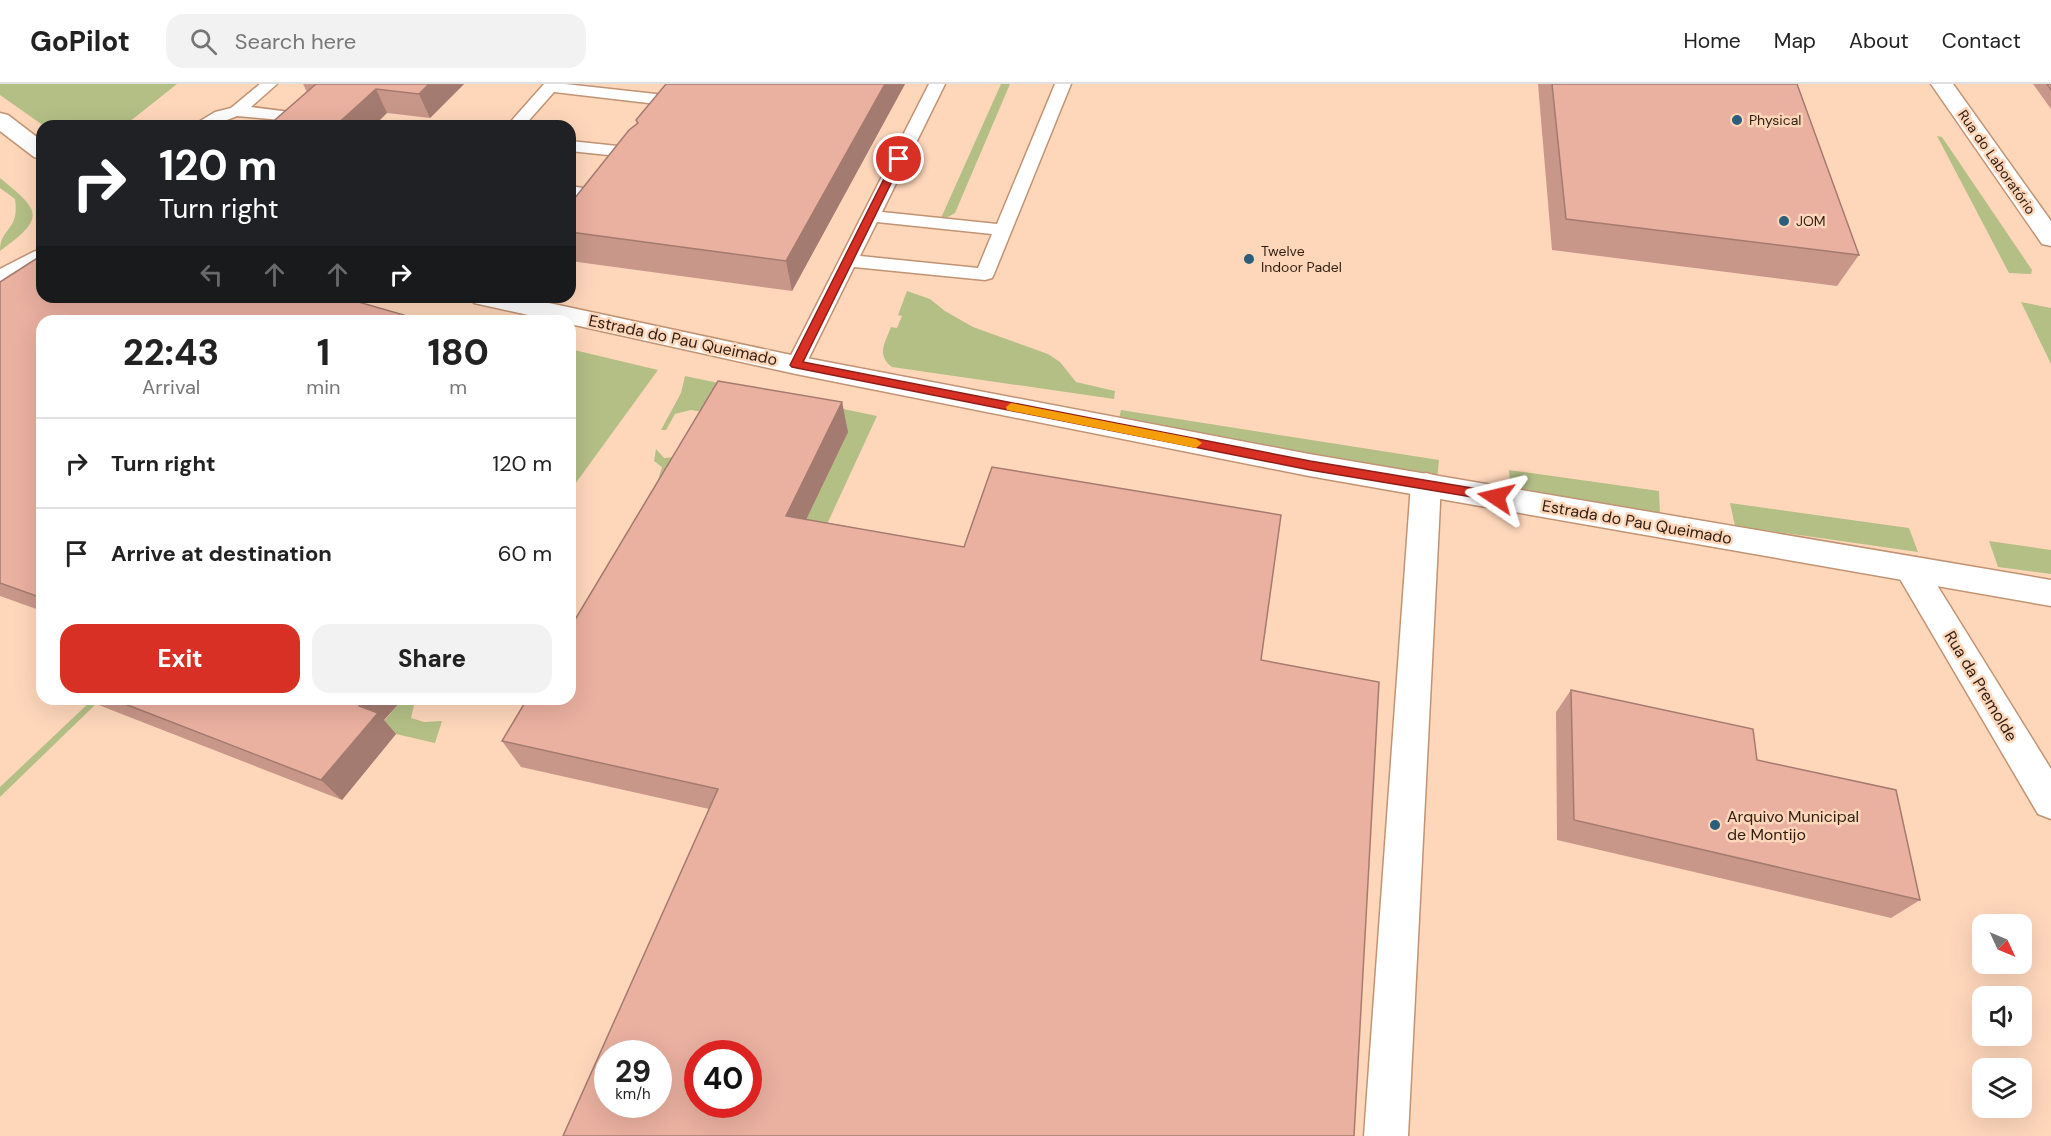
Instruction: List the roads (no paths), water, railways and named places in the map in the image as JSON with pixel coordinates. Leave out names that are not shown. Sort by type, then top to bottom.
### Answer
[{"type":"street","name":"Rua do Laboratório","points":[[1942,84],[2051,240]]},
{"type":"street","points":[[0,120],[36,147]]},
{"type":"street","points":[[0,280],[36,260]]},
{"type":"street","name":"Estrada do Pau Queimado","points":[[511,303],[566,315]]},
{"type":"street","name":"Estrada do Pau Queimado","points":[[576,317],[796,365],[1310,465],[2051,593]]},
{"type":"street","points":[[1386,1136],[1426,484]]},
{"type":"street","name":"Rua da Premolde","points":[[1911,570],[2051,802]]},
{"type":"lane","points":[[237,111],[269,84]]},
{"type":"lane","points":[[796,365],[937,84]]},
{"type":"lane","points":[[848,261],[986,274],[1063,84]]},
{"type":"lane","points":[[521,120],[552,86],[674,101]]},
{"type":"lane","points":[[211,120],[237,111],[292,116],[288,120]]},
{"type":"lane","points":[[576,147],[637,153]]},
{"type":"lane","points":[[576,192],[597,195]]},
{"type":"lane","points":[[870,216],[1003,230]]},
{"type":"place","name":"Physical","points":[[1737,120]]},
{"type":"place","name":"JOM","points":[[1784,221]]},
{"type":"place","name":"Twelve Indoor Padel","points":[[1249,259]]},
{"type":"place","name":"Arquivo Municipal de Montijo","points":[[1715,825]]}]
